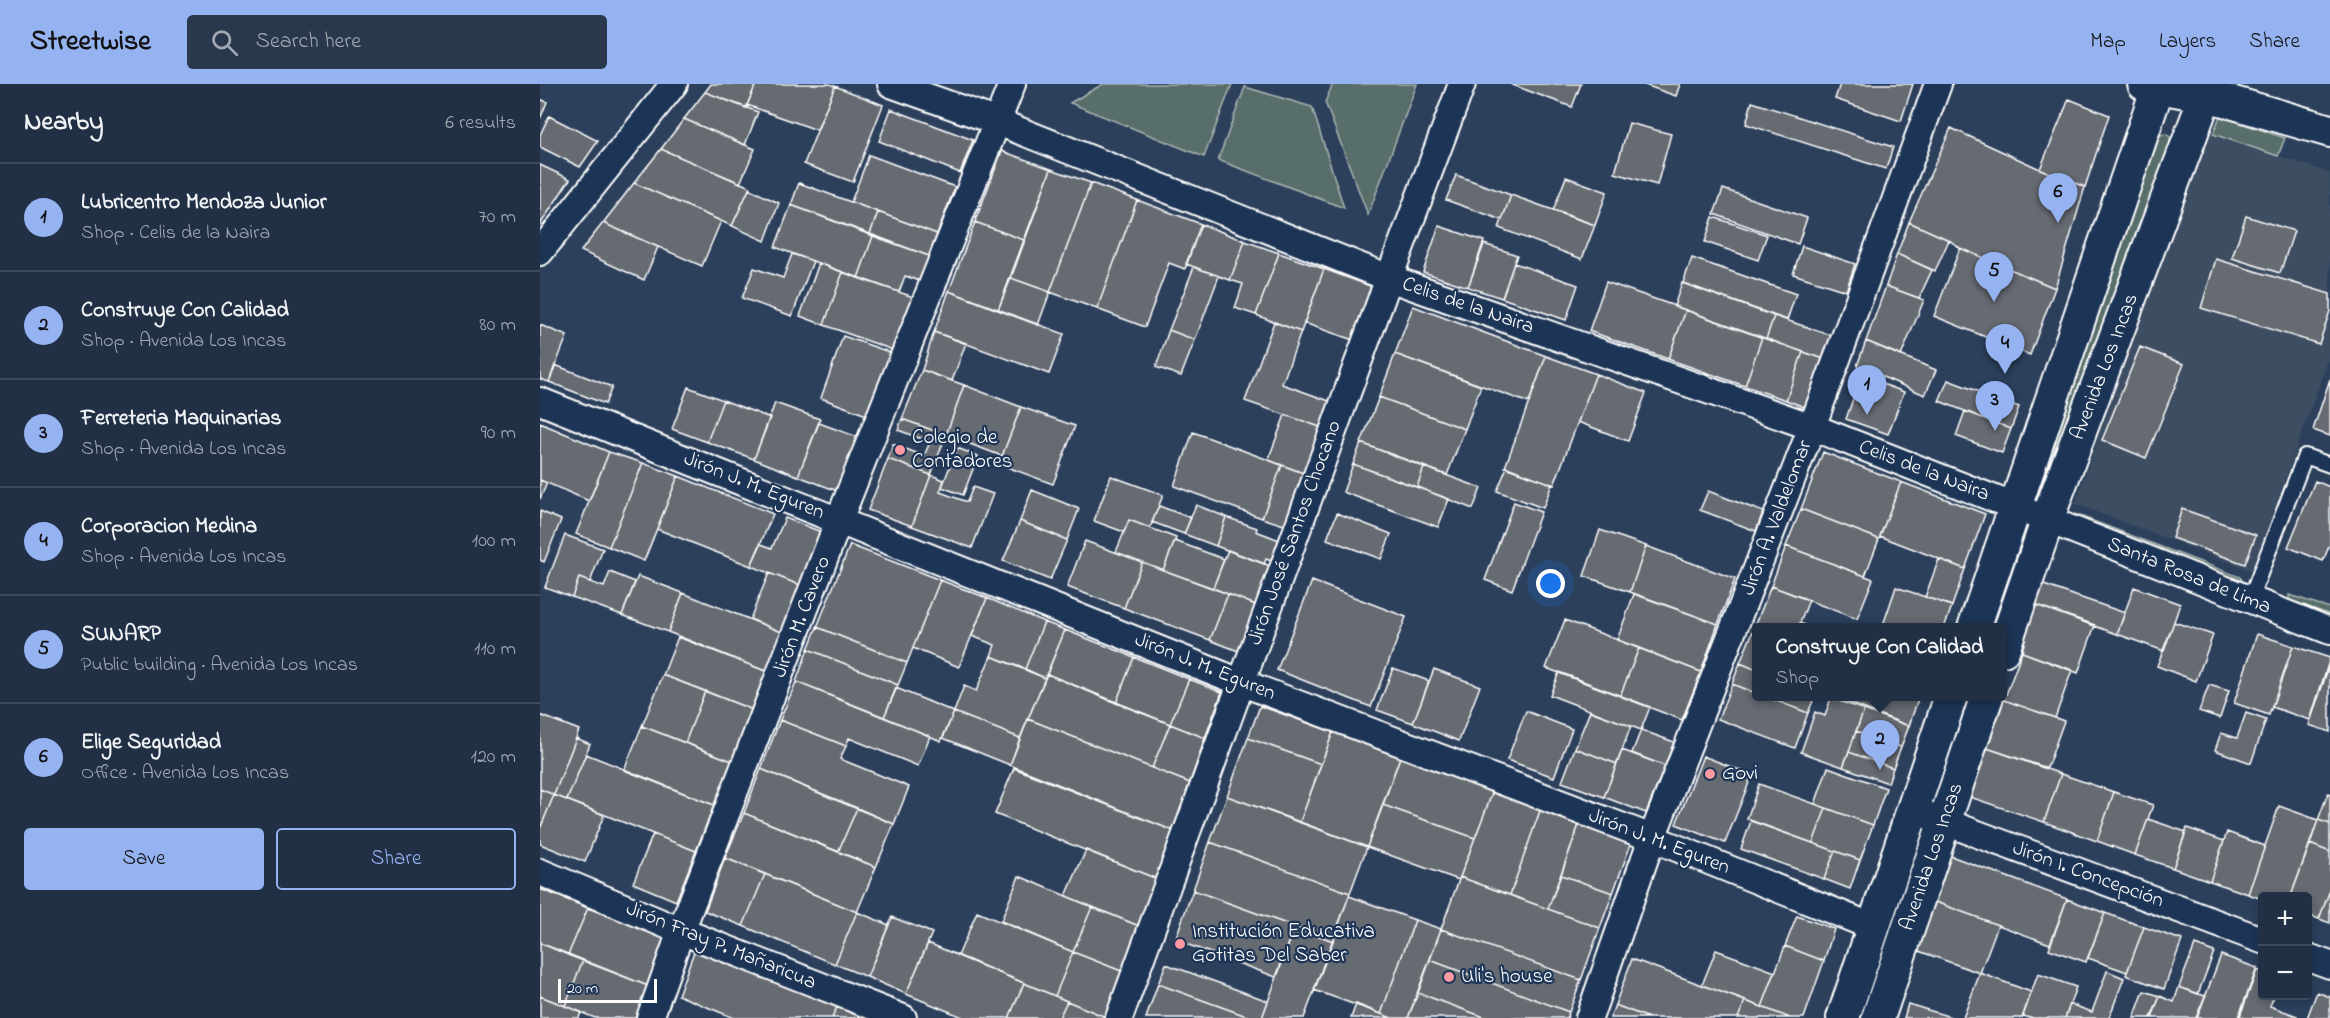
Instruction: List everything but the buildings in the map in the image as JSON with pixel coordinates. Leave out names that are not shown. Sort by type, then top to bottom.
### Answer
[{"type":"street","points":[[540,252],[674,84]]},
{"type":"street","name":"Celis de la Naira","points":[[891,84],[998,122],[1389,278],[1812,427],[2048,520]]},
{"type":"street","name":"Jirón M. Cavero","points":[[650,1018],[681,931],[839,520],[1012,84]]},
{"type":"street","name":"Jirón José Santos Chocano","points":[[1119,1018],[1240,682],[1462,84]]},
{"type":"street","name":"Jirón A. Valdelomar","points":[[1589,1018],[1652,838],[1812,427],[1938,84]]},
{"type":"street","points":[[2154,86],[2208,90],[2330,131]]},
{"type":"street","name":"Avenida Los Incas","points":[[1975,623],[2154,86]]},
{"type":"street","name":"Avenida Los Incas","points":[[2007,638],[2048,520],[2208,90]]},
{"type":"street","name":"Jirón J. M. Eguren","points":[[540,400],[1240,682],[1652,838],[1873,927]]},
{"type":"street","name":"Santa Rosa de Lima","points":[[2048,520],[2330,631]]},
{"type":"street","name":"Avenida Los Incas","points":[[1843,1018],[1949,701]]},
{"type":"street","name":"Avenida Los Incas","points":[[1878,1018],[1985,701]]},
{"type":"street","name":"Jirón I. Concepción","points":[[1913,810],[2258,939]]},
{"type":"street","name":"Jirón Fray P. Mañaricua","points":[[540,872],[681,931],[903,1018]]},
{"type":"street","points":[[2312,959],[2330,965]]},
{"type":"lane","points":[[2250,600],[2305,456],[2330,465]]},
{"type":"shaded area","points":[[2204,131],[2330,173],[2330,355],[2252,571],[2075,504]]},
{"type":"green space","points":[[1103,84],[1232,84],[1204,157],[1070,103]]},
{"type":"green space","points":[[1333,84],[1417,84],[1368,215],[1325,102]]},
{"type":"green space","points":[[1245,87],[1312,107],[1344,208],[1218,160]]},
{"type":"green space","points":[[2220,116],[2285,138],[2278,156],[2213,134]]},
{"type":"green space","points":[[2166,134],[2170,137],[2170,143],[2051,479],[2044,482],[2039,476],[2160,135]]},
{"type":"green space","points":[[2075,514],[2240,577],[2242,580],[2239,583],[2072,516]]},
{"type":"green space","points":[[2289,595],[2330,608],[2330,615],[2289,600]]},
{"type":"green space","points":[[1920,852],[1872,1018],[1858,1018],[1914,853]]},
{"type":"place","name":"Elige Seguridad","points":[[2058,223]]},
{"type":"place","name":"SUNARP","points":[[1994,302]]},
{"type":"place","name":"Corporacion Medina","points":[[2005,374]]},
{"type":"place","name":"Lubricentro Mendoza Junior","points":[[1867,415]]},
{"type":"place","name":"Ferreteria Maquinarias","points":[[1995,431]]},
{"type":"place","name":"Colegio de Contadores","points":[[900,450]]},
{"type":"place","name":"Construye Con Calidad","points":[[1880,770]]},
{"type":"place","name":"Govi","points":[[1710,774]]},
{"type":"place","name":"Institución Educativa Gotitas Del Saber","points":[[1180,944]]},
{"type":"place","name":"Uli's house","points":[[1449,977]]}]
